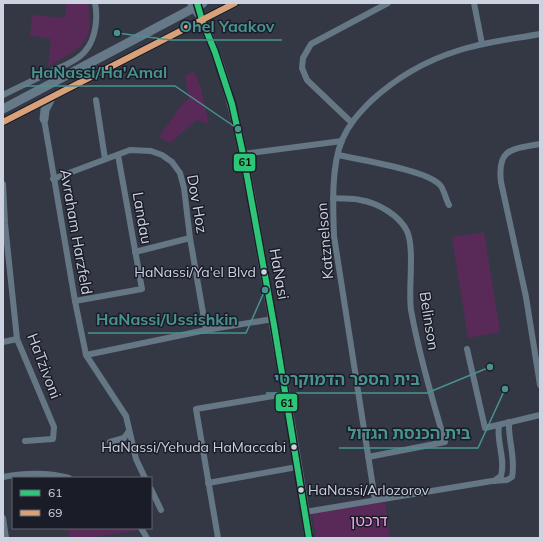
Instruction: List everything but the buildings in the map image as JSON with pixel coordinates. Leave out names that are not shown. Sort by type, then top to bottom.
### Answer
[{"type":"street","points":[[3,95],[78,58],[90,45],[95,26],[95,3]]},
{"type":"street","points":[[3,122],[235,3]]},
{"type":"street","points":[[351,122],[307,80],[302,68],[303,58],[311,44],[388,3]]},
{"type":"street","points":[[474,3],[482,44]]},
{"type":"street","points":[[3,109],[196,5],[202,20]]},
{"type":"street","name":"HaNasi","points":[[202,20],[215,52],[232,104],[243,154],[273,319],[308,538]]},
{"type":"street","name":"Katznelson","points":[[374,500],[334,236],[333,198],[338,155],[342,141],[351,122],[380,94],[405,75],[431,60],[458,50],[482,44],[540,34]]},
{"type":"street","points":[[44,119],[46,107],[51,98]]},
{"type":"street","points":[[96,100],[105,159]]},
{"type":"street","points":[[25,111],[37,112],[44,119]]},
{"type":"street","name":"Avraham Harzfeld","points":[[44,119],[53,179],[86,355],[126,416],[136,459],[145,477]]},
{"type":"street","points":[[243,154],[342,141]]},
{"type":"street","points":[[540,144],[515,148],[508,152],[502,159],[499,168],[526,297],[540,385]]},
{"type":"street","name":"Dov Hoz","points":[[53,179],[130,150],[151,151],[162,155],[172,162],[180,173],[184,188],[190,238],[206,330]]},
{"type":"street","name":"Landau","points":[[75,301],[142,289],[118,155]]},
{"type":"street","points":[[338,155],[398,168],[424,176],[440,185],[449,205]]},
{"type":"street","name":"HaTzivoni","points":[[3,184],[4,222],[17,339],[54,427],[53,439],[24,441]]},
{"type":"street","name":"Belinson","points":[[333,198],[360,200],[378,206],[390,212],[407,231],[411,250],[411,308],[425,371],[445,442],[368,457]]},
{"type":"street","points":[[135,252],[190,238]]},
{"type":"street","points":[[86,355],[206,330],[273,319]]},
{"type":"street","points":[[3,342],[17,339]]},
{"type":"street","points":[[467,349],[486,428],[540,415]]},
{"type":"street","points":[[218,538],[196,408],[285,394]]},
{"type":"street","points":[[305,512],[492,481],[507,480],[512,477],[513,470],[508,431],[509,422]]},
{"type":"street","points":[[492,481],[501,476],[502,472],[498,430],[499,425]]},
{"type":"street","points":[[110,442],[124,438],[129,431]]},
{"type":"street","points":[[208,483],[297,467]]},
{"type":"street","points":[[3,477],[25,474],[62,477]]},
{"type":"street","points":[[152,491],[161,510]]},
{"type":"street","points":[[3,518],[6,538]]},
{"type":"street","points":[[142,529],[147,538]]},
{"type":"green space","points":[[67,3],[88,3],[90,17],[87,37],[83,44],[77,49],[48,66],[51,39],[30,35],[32,15],[65,18]]},
{"type":"green space","points":[[194,72],[201,88],[209,124],[196,120],[170,143],[159,137],[180,107],[189,98],[185,76]]},
{"type":"green space","points":[[484,232],[500,332],[468,338],[452,237]]},
{"type":"green space","name":"דרכטן","points":[[385,502],[390,538],[316,538],[312,512]]},
{"type":"green space","points":[[68,529],[135,529],[137,531],[85,538],[69,538]]},
{"type":"transit line","name":"61","points":[[197,3],[232,104],[243,154],[274,325],[309,538]]},
{"type":"transit line","name":"69","points":[[3,122],[235,3]]},
{"type":"place","name":"Ohel Yaakov","points":[[117,33]]},
{"type":"place","name":"HaNassi/Ha'Amal","points":[[238,129]]},
{"type":"place","name":"HaNassi/Ya'el Blvd","points":[[264,272]]},
{"type":"place","name":"HaNassi/Ussishkin","points":[[265,290]]},
{"type":"place","name":"בית הספר הדמוקרטי","points":[[490,367]]},
{"type":"place","name":"בית הכנסת הגדול","points":[[505,389]]},
{"type":"place","name":"HaNassi/Yehuda HaMaccabi","points":[[294,447]]},
{"type":"place","name":"HaNassi/Arlozorov","points":[[301,490]]}]
